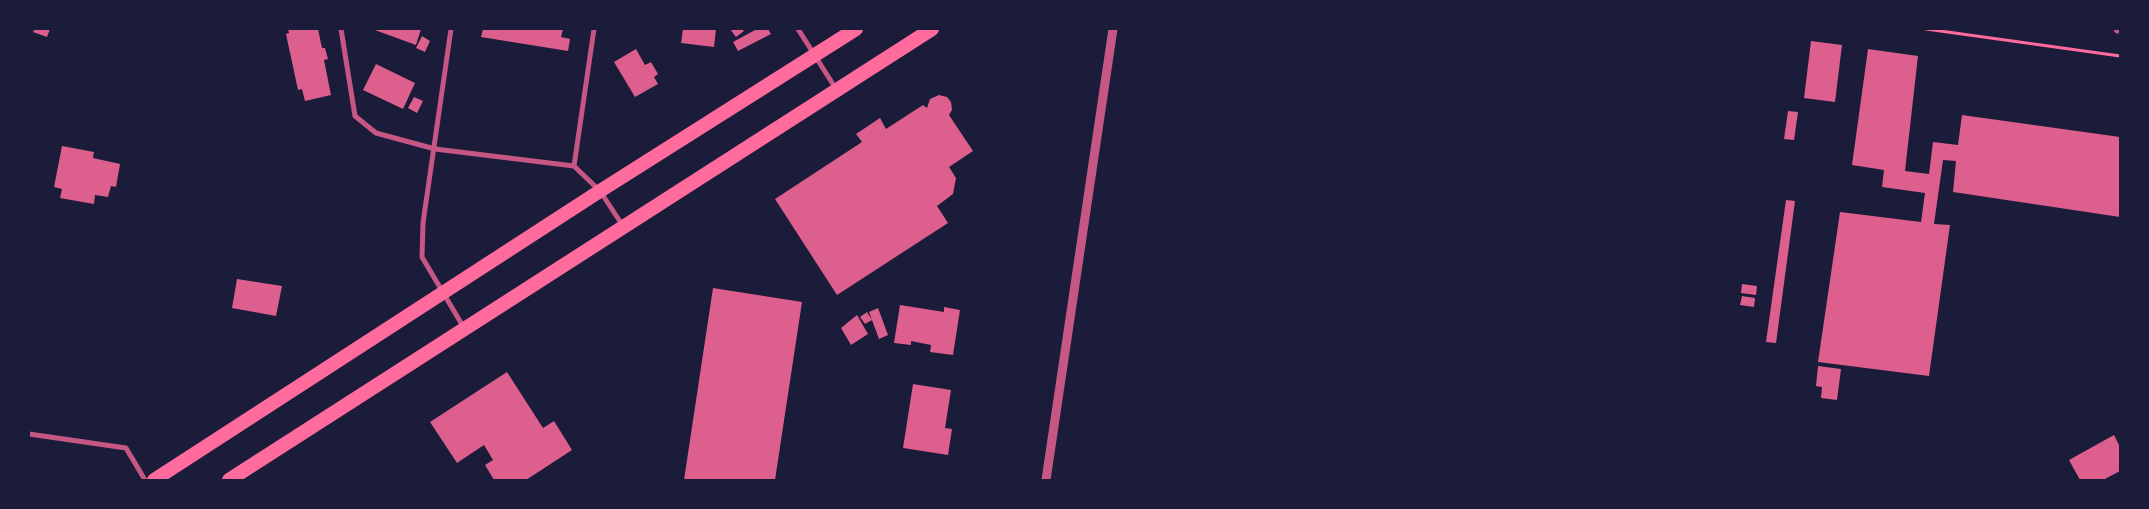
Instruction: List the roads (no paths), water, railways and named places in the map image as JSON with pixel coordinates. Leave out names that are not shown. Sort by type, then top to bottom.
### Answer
[{"type":"highway","points":[[154,480],[600,191],[856,29]]},
{"type":"highway","points":[[229,480],[932,29]]},
{"type":"street","points":[[341,29],[355,116],[376,133],[435,149],[574,166],[600,191],[623,227]]},
{"type":"street","points":[[451,29],[424,223],[422,257],[465,329]]},
{"type":"street","points":[[574,166],[594,29]]},
{"type":"street","points":[[798,29],[837,90]]},
{"type":"street","points":[[1046,480],[1113,29]]},
{"type":"street","points":[[29,434],[126,448],[145,480]]}]
